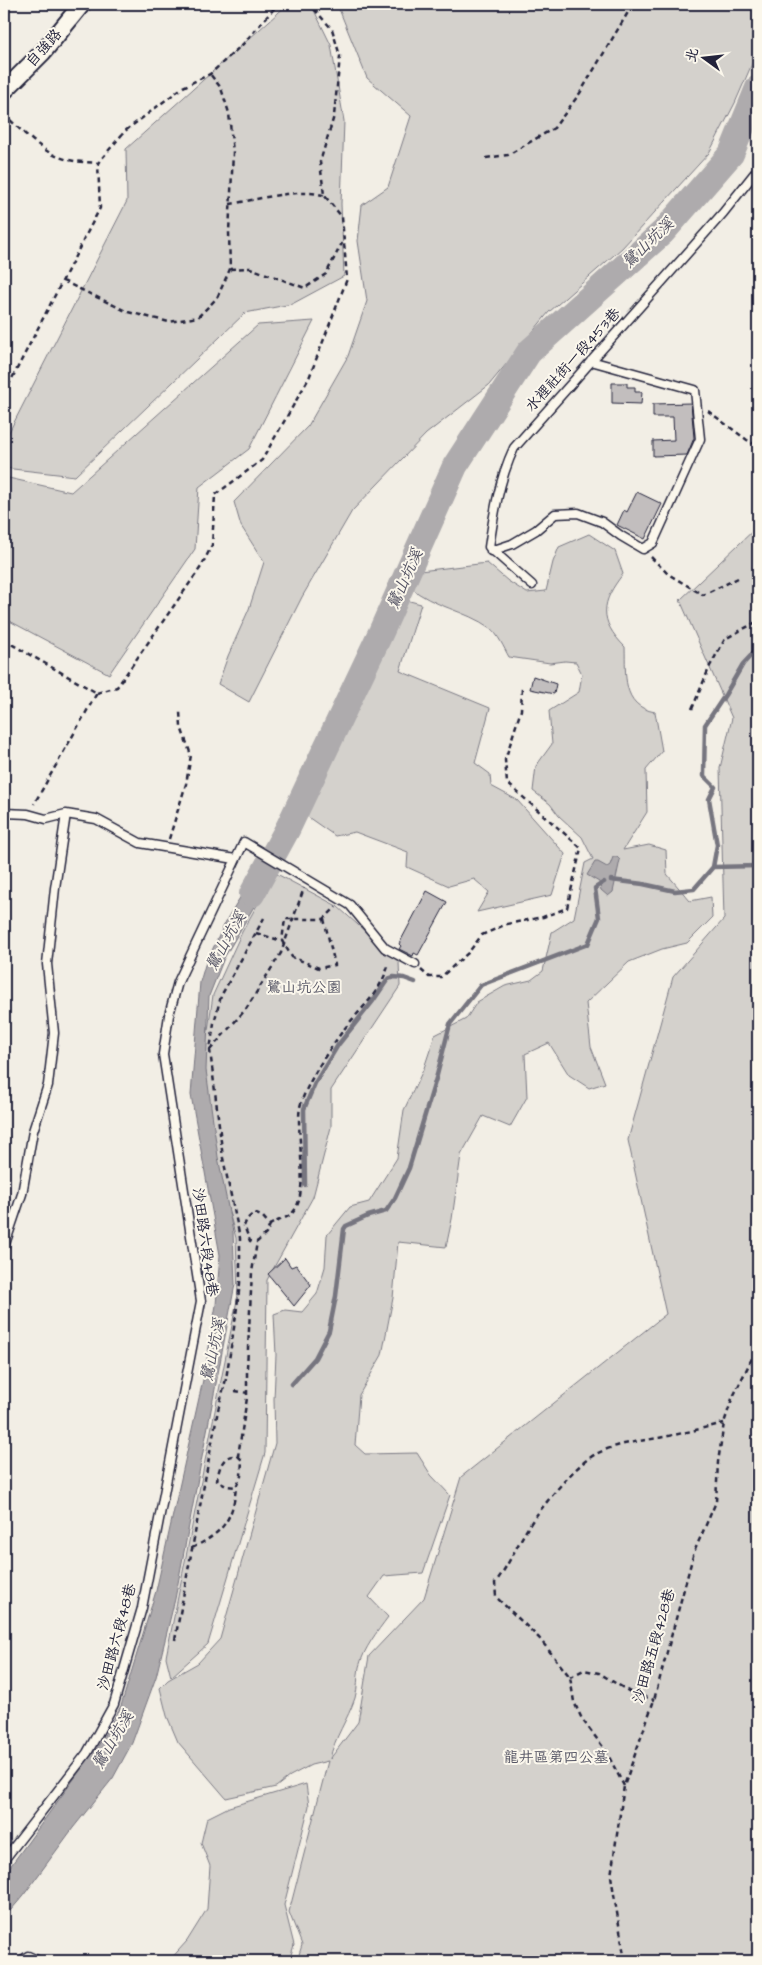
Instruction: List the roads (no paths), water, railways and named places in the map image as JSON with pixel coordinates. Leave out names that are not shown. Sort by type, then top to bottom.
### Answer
[{"type":"street","name":"自強路","points":[[4,91],[43,52],[82,4]]},
{"type":"lane","name":"水裡社街一段453巷","points":[[491,551],[489,547],[496,501],[505,466],[514,448],[723,213],[758,169]]},
{"type":"lane","points":[[491,551],[512,544],[536,530],[554,514],[578,514],[602,522],[643,549],[653,543],[700,439],[695,390],[591,361]]},
{"type":"lane","points":[[491,551],[532,585]]},
{"type":"lane","points":[[4,813],[28,814],[46,819],[66,814],[96,819],[140,843],[235,858]]},
{"type":"lane","points":[[4,1247],[22,1194],[33,1131],[48,1085],[54,1033],[47,964],[55,888],[66,814]]},
{"type":"lane","name":"沙田路六段48巷","points":[[4,1860],[87,1753],[114,1704],[142,1608],[201,1301],[164,1054],[169,1015],[178,982],[244,842],[350,905],[386,948],[415,964]]},
{"type":"lane","points":[[21,1961],[28,1956],[39,1961]]},
{"type":"water","points":[[613,857],[617,857],[620,860],[613,892],[608,896],[601,890],[599,882],[587,875],[595,862],[607,867],[610,865]]},
{"type":"water","points":[[269,863],[256,903],[224,958],[209,996],[206,1070],[218,1157],[233,1232],[235,1284],[175,1599],[156,1677],[132,1743],[113,1778],[4,1918],[4,1875],[98,1746],[121,1706],[156,1591],[205,1371],[216,1305],[220,1255],[191,1095],[200,982],[205,965],[228,917],[254,875]]},
{"type":"waterway","name":"鷺山坑溪","points":[[252,894],[288,828],[381,632],[455,466],[529,352],[663,232],[731,154],[758,88]]},
{"type":"waterway","points":[[611,880],[675,891],[694,889],[713,867],[717,845],[709,799],[715,787],[704,776],[705,725],[743,664],[758,648]]},
{"type":"waterway","points":[[713,867],[758,866]]},
{"type":"waterway","points":[[292,1384],[315,1358],[329,1331],[336,1296],[344,1229],[346,1226],[368,1216],[386,1211],[395,1198],[409,1168],[450,1024],[481,985],[588,944],[599,918],[595,888],[604,882]]},
{"type":"waterway","points":[[305,1185],[304,1109],[315,1083],[338,1045],[388,979],[394,977],[404,978],[415,982]]},
{"type":"park label","name":"鷺山坑公園","points":[[304,987]]},
{"type":"park label","name":"龍井區第四公墓","points":[[556,1757]]}]
